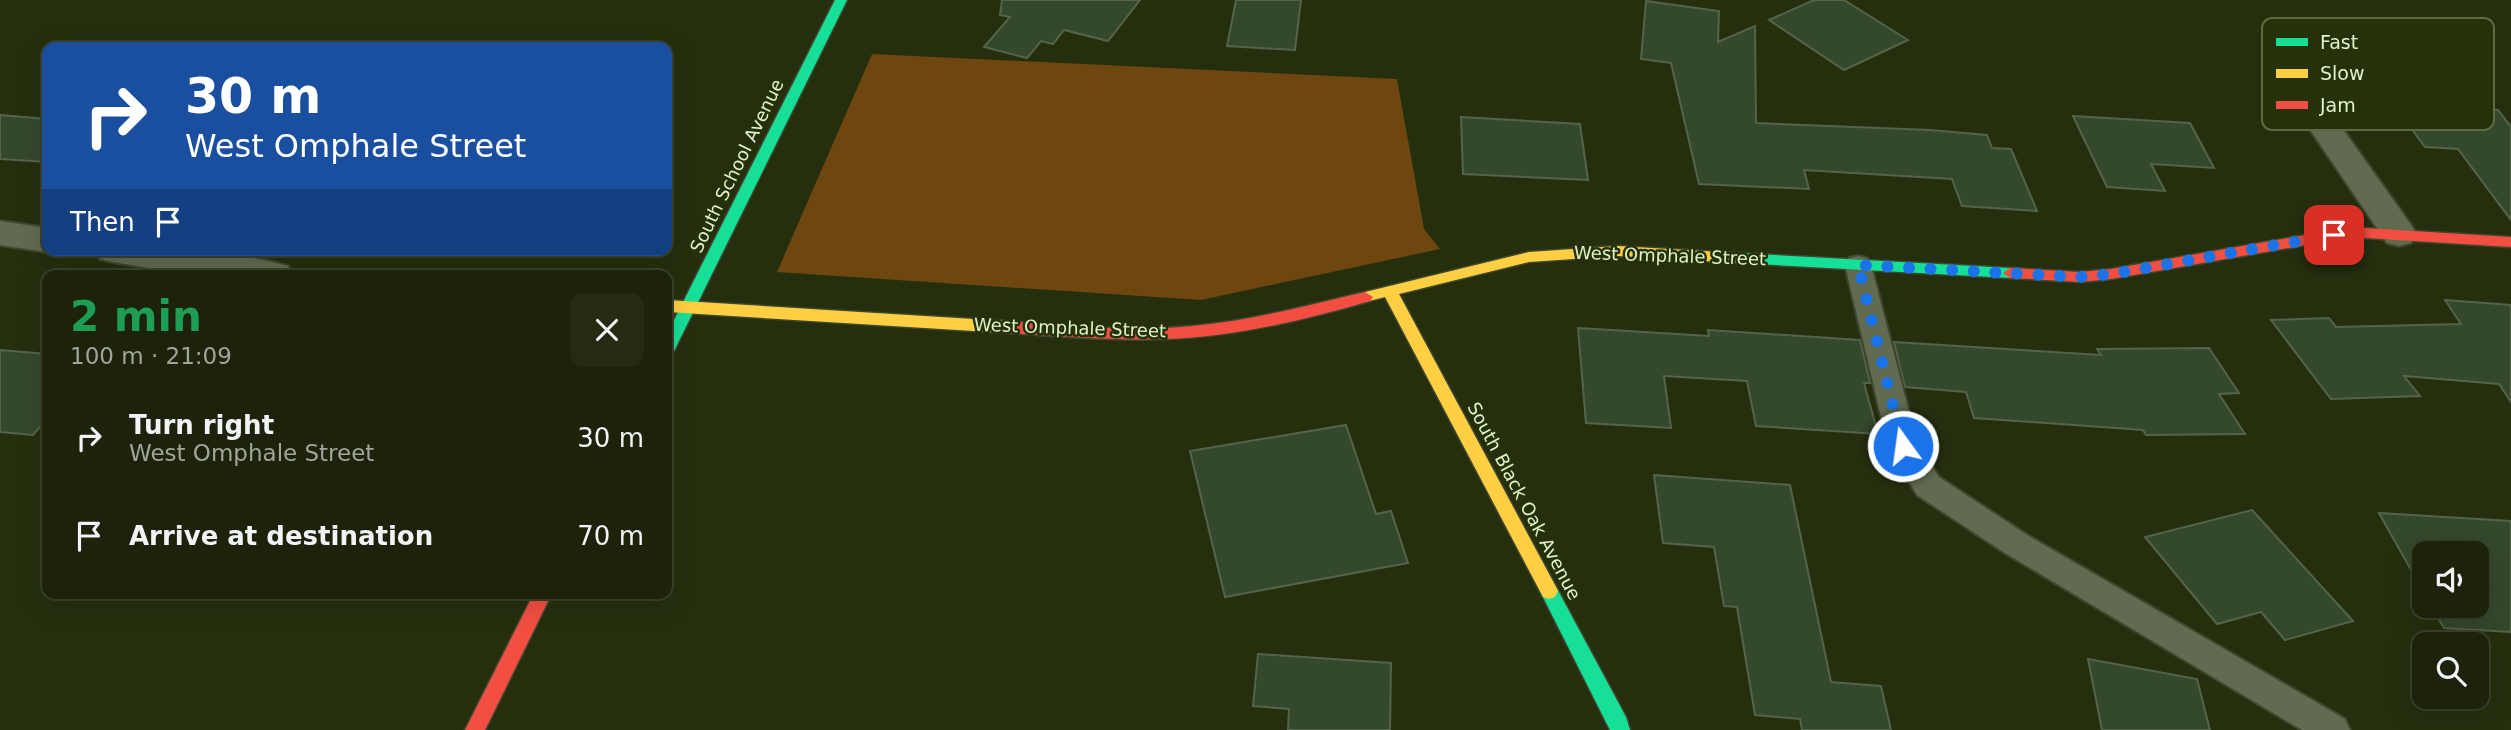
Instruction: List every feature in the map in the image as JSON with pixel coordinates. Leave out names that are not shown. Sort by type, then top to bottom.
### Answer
[{"type":"street","name":"South School Avenue","points":[[672,339],[841,0]]},
{"type":"street","points":[[2327,130],[2399,234]]},
{"type":"street","points":[[0,233],[42,239]]},
{"type":"street","name":"West Omphale Street","points":[[672,306],[1122,334],[1177,333],[1254,324],[1530,257],[1571,252],[1618,251],[2080,277],[2334,235],[2399,234],[2511,242]]},
{"type":"street","points":[[152,256],[243,270]]},
{"type":"street","name":"South Black Oak Avenue","points":[[1390,292],[1619,723],[1620,730]]},
{"type":"street","points":[[475,730],[540,599]]},
{"type":"lane","points":[[1858,265],[1903,446],[1928,486],[2016,544],[2333,730]]},
{"type":"shaded area","points":[[872,54],[1397,79],[1424,229],[1440,249],[1201,300],[777,272]]},
{"type":"building","points":[[1002,0],[1140,0],[1108,41],[1064,30],[1053,44],[1041,41],[1027,58],[984,47],[1010,17],[1000,15]]},
{"type":"building","points":[[1236,0],[1301,0],[1295,50],[1227,46]]},
{"type":"building","points":[[1814,0],[1844,0],[1908,40],[1844,70],[1769,20]]},
{"type":"building","points":[[1646,1],[1719,11],[1718,42],[1755,26],[1756,123],[1987,135],[1992,148],[2011,149],[2037,211],[1962,206],[1952,179],[1804,170],[1809,189],[1699,184],[1671,63],[1641,59]]},
{"type":"building","points":[[2494,110],[2498,110],[2511,127],[2511,220],[2458,149],[2425,147],[2412,130],[2494,130]]},
{"type":"building","points":[[0,115],[42,119],[42,162],[0,159]]},
{"type":"building","points":[[2073,116],[2190,123],[2214,168],[2151,164],[2165,191],[2107,187]]},
{"type":"building","points":[[1461,117],[1580,124],[1588,180],[1463,174]]},
{"type":"building","points":[[2445,300],[2511,305],[2511,402],[2499,384],[2404,376],[2420,396],[2331,399],[2271,320],[2329,318],[2336,327],[2461,324]]},
{"type":"building","points":[[1578,328],[1709,336],[1708,330],[1860,340],[1870,383],[1864,383],[1878,434],[1756,426],[1747,381],[1664,376],[1671,428],[1586,423]]},
{"type":"building","points":[[1894,342],[2101,355],[2097,349],[2209,348],[2239,393],[2219,394],[2245,434],[2146,435],[2143,430],[1974,418],[1966,392],[1905,387]]},
{"type":"building","points":[[0,350],[42,354],[42,425],[33,435],[0,432]]},
{"type":"building","points":[[1346,425],[1376,514],[1391,511],[1408,563],[1225,597],[1190,451]]},
{"type":"building","points":[[1654,475],[1790,485],[1831,682],[1881,686],[1891,730],[1802,730],[1800,719],[1755,715],[1737,607],[1724,606],[1714,547],[1663,543]]},
{"type":"building","points":[[2252,510],[2353,621],[2285,640],[2261,612],[2217,624],[2145,537]]},
{"type":"building","points":[[2379,513],[2511,521],[2511,632],[2444,628],[2438,618],[2489,618],[2489,541],[2412,541],[2412,572]]},
{"type":"building","points":[[1258,654],[1391,663],[1390,730],[1288,730],[1289,709],[1253,706]]},
{"type":"building","points":[[2088,659],[2197,679],[2210,730],[2102,730]]},
{"type":"traffic: fast","points":[[672,339],[841,0]]},
{"type":"traffic: fast","points":[[1737,258],[2010,273]]},
{"type":"traffic: fast","points":[[1549,591],[1619,723],[1620,730]]},
{"type":"traffic: slow","points":[[1365,297],[1529,257],[1618,251],[1737,258]]},
{"type":"traffic: slow","points":[[1390,292],[1549,591]]},
{"type":"traffic: slow","points":[[672,306],[1006,327]]},
{"type":"traffic: jam","points":[[2010,273],[2080,277],[2111,274],[2334,235],[2365,233],[2511,242]]},
{"type":"traffic: jam","points":[[1006,327],[1169,334],[1257,322],[1365,297]]},
{"type":"traffic: jam","points":[[475,730],[540,599]]},
{"type":"route","points":[[1903,446],[1858,265],[2080,277],[2334,235]]}]
